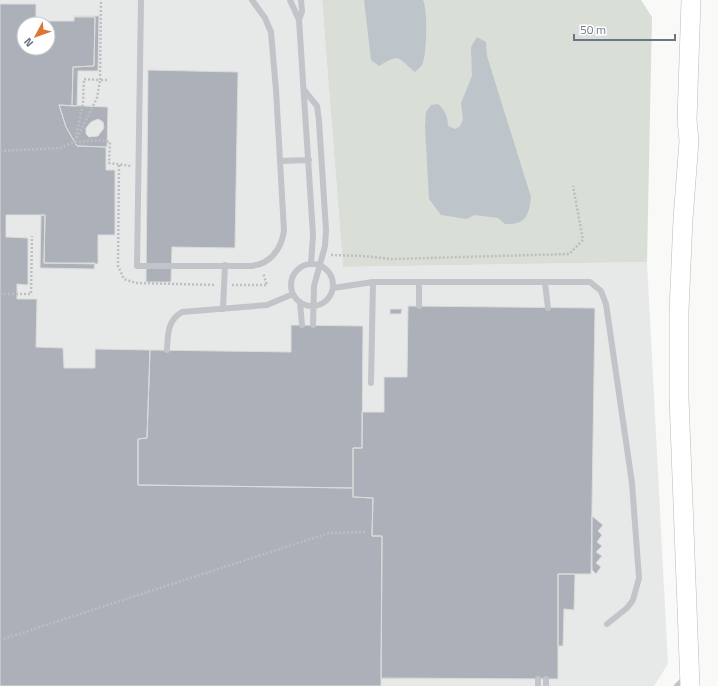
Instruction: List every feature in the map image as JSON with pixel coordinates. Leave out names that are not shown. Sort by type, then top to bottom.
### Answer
[{"type":"main road","points":[[686,682],[679,343],[683,219],[689,141],[687,120],[691,0]]},
{"type":"lane","points":[[141,0],[137,266],[260,265],[267,261],[282,242],[284,231],[276,83],[271,32],[265,18],[252,0]]},
{"type":"lane","points":[[290,0],[299,20],[313,235],[311,264]]},
{"type":"lane","points":[[299,20],[302,11],[301,0]]},
{"type":"lane","points":[[304,90],[317,106],[326,230],[325,246],[314,286],[312,325],[320,304],[331,295],[333,288],[332,276],[323,267],[311,264],[299,269],[294,274],[291,287],[293,294],[300,302],[306,305],[320,304]]},
{"type":"lane","points":[[280,160],[309,160]]},
{"type":"lane","points":[[223,309],[225,265]]},
{"type":"lane","points":[[333,288],[374,282],[590,282],[601,291],[606,304],[632,483],[639,578],[632,600],[627,608],[606,624]]},
{"type":"lane","points":[[371,383],[374,282]]},
{"type":"lane","points":[[419,282],[419,306]]},
{"type":"lane","points":[[545,283],[548,308]]},
{"type":"lane","points":[[167,350],[169,326],[176,315],[182,312],[267,305],[293,294]]},
{"type":"lane","points":[[300,302],[302,325]]},
{"type":"path","points":[[75,142],[97,98],[100,80],[101,0]]},
{"type":"path","points":[[75,142],[83,103],[84,79],[108,80]]},
{"type":"path","points":[[0,151],[60,148],[75,142],[99,140],[110,142],[110,163],[138,166]]},
{"type":"path","points":[[119,165],[118,266],[124,279],[136,284],[267,285],[260,265]]},
{"type":"path","points":[[312,256],[363,256],[392,259],[569,254],[583,240],[573,186]]},
{"type":"path","points":[[0,294],[31,294],[32,236]]},
{"type":"path","points":[[0,640],[329,533],[367,532]]},
{"type":"shaded area","points":[[0,0],[322,0],[343,267],[647,262],[668,664],[654,686],[0,686]]},
{"type":"shaded area","points":[[322,0],[641,0],[652,17],[647,262],[343,267]]},
{"type":"shaded area","points":[[364,0],[423,0],[426,13],[425,52],[422,65],[415,72],[398,58],[391,59],[379,66],[371,60]]},
{"type":"shaded area","points":[[477,37],[486,42],[487,56],[531,197],[529,209],[525,218],[518,223],[505,224],[498,218],[474,215],[467,219],[441,215],[429,199],[425,127],[426,112],[431,105],[438,104],[446,114],[448,126],[455,129],[460,126],[463,120],[461,103],[472,76],[471,47]]},
{"type":"building","points":[[0,4],[36,4],[36,16],[16,16],[16,56],[56,56],[56,21],[74,21],[74,17],[95,17],[94,66],[73,67],[72,106],[59,105],[66,127],[77,146],[106,147],[106,170],[115,170],[115,235],[98,235],[98,264],[44,263],[45,215],[6,215],[6,237],[28,238],[28,285],[17,284],[17,299],[37,299],[36,347],[63,348],[64,368],[95,368],[95,349],[150,350],[147,438],[138,439],[138,485],[353,488],[353,497],[373,498],[372,536],[382,536],[381,686],[0,686]]},
{"type":"building","points":[[74,16],[99,16],[98,71],[78,71],[77,106],[72,106],[73,67],[94,66],[95,17]]},
{"type":"building","points":[[148,70],[238,72],[235,248],[172,247],[171,282],[146,282]]},
{"type":"building","points":[[59,105],[108,107],[107,147],[77,146],[66,127]],"holes":[[[98,119],[103,122],[104,128],[98,136],[89,137],[86,134],[86,128],[91,122]]]},
{"type":"building","points":[[41,215],[45,215],[44,263],[95,263],[94,269],[40,268]]},
{"type":"building","points":[[408,306],[595,308],[591,574],[558,574],[558,679],[381,678],[382,536],[372,536],[373,498],[353,497],[353,448],[362,448],[362,412],[384,412],[384,377],[407,377]]},
{"type":"building","points":[[390,309],[402,309],[401,314],[390,314]]},
{"type":"building","points":[[291,325],[363,326],[362,448],[353,448],[353,488],[138,485],[138,439],[147,438],[150,350],[291,352]]},
{"type":"building","points":[[592,516],[603,525],[598,531],[602,535],[597,542],[602,546],[596,552],[602,556],[596,563],[601,567],[596,574],[592,570]]},
{"type":"building","points":[[558,574],[575,574],[574,610],[564,609],[563,646],[558,646]]}]
